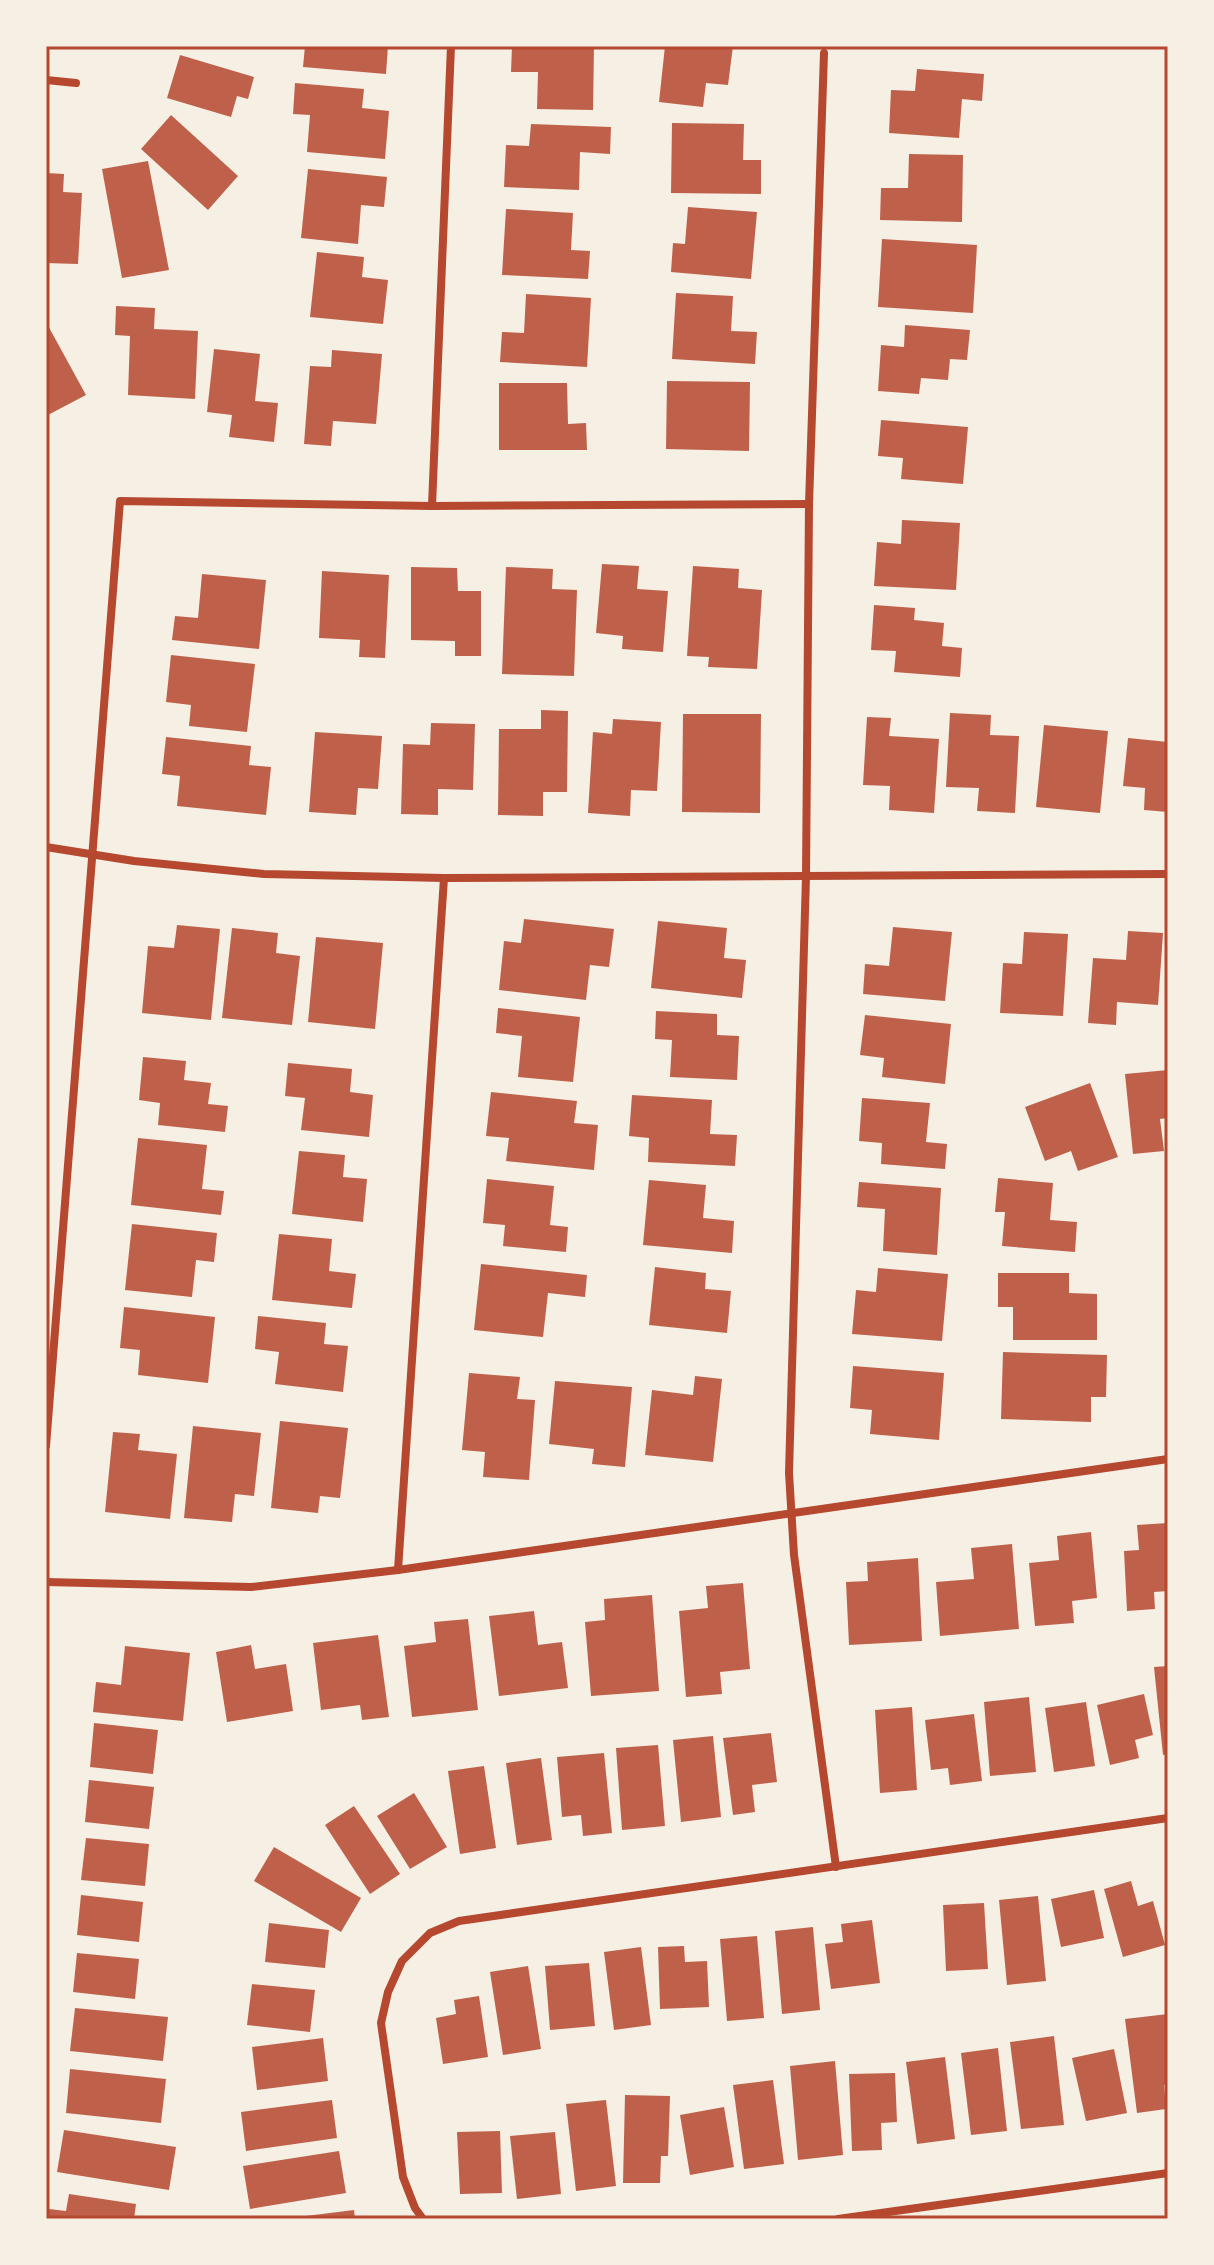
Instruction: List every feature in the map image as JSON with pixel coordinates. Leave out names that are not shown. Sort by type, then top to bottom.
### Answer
[{"type":"street","points":[[432,506],[451,46]]},
{"type":"street","points":[[824,53],[809,504],[806,876],[789,1473],[794,1555],[836,1867]]},
{"type":"street","points":[[46,80],[76,83]]},
{"type":"street","points":[[46,1446],[120,501],[432,506],[809,504]]},
{"type":"street","points":[[46,847],[134,861],[264,874],[444,878],[1168,874]]},
{"type":"street","points":[[398,1570],[444,878]]},
{"type":"street","points":[[46,1582],[251,1587],[398,1570],[1168,1459]]},
{"type":"street","points":[[423,2219],[415,2208],[403,2177],[381,2023],[388,1992],[402,1961],[430,1933],[459,1921],[1168,1818]]},
{"type":"street","points":[[838,2219],[1168,2173]]},
{"type":"building","points":[[305,46],[388,46],[386,74],[303,67]]},
{"type":"building","points":[[512,46],[594,46],[593,110],[537,109],[538,72],[511,72]]},
{"type":"building","points":[[665,46],[733,46],[728,85],[706,83],[703,107],[659,102]]},
{"type":"building","points":[[180,55],[254,77],[248,99],[237,96],[231,117],[167,98]]},
{"type":"building","points":[[917,69],[984,74],[982,101],[962,99],[959,138],[889,133],[891,90],[915,91]]},
{"type":"building","points":[[295,83],[364,89],[362,108],[389,111],[385,159],[307,152],[310,115],[293,114]]},
{"type":"building","points":[[171,115],[238,176],[208,210],[141,149]]},
{"type":"building","points":[[672,123],[744,124],[743,160],[761,160],[761,194],[671,193]]},
{"type":"building","points":[[531,124],[611,127],[610,154],[580,152],[579,190],[504,187],[506,145],[529,146]]},
{"type":"building","points":[[909,154],[963,155],[962,222],[880,220],[881,188],[908,188]]},
{"type":"building","points":[[148,161],[169,270],[122,278],[102,169]]},
{"type":"building","points":[[308,169],[387,177],[384,207],[361,205],[358,244],[301,238]]},
{"type":"building","points":[[46,173],[64,174],[63,192],[82,193],[78,264],[46,263]]},
{"type":"building","points":[[688,207],[757,212],[751,279],[671,272],[673,243],[685,244]]},
{"type":"building","points":[[506,209],[573,213],[571,250],[590,251],[588,279],[502,275]]},
{"type":"building","points":[[882,239],[977,245],[973,313],[878,307]]},
{"type":"building","points":[[317,252],[364,257],[362,277],[388,280],[383,324],[310,317]]},
{"type":"building","points":[[676,293],[733,296],[731,331],[757,332],[755,364],[672,359]]},
{"type":"building","points":[[526,294],[591,298],[587,367],[500,362],[502,332],[524,333]]},
{"type":"building","points":[[116,306],[155,308],[154,329],[198,331],[195,399],[128,395],[130,336],[115,335]]},
{"type":"building","points":[[46,322],[86,395],[46,416]]},
{"type":"building","points":[[905,325],[970,330],[967,360],[950,359],[948,380],[921,378],[919,394],[878,391],[881,345],[904,347]]},
{"type":"building","points":[[214,349],[260,354],[255,401],[278,403],[274,442],[229,437],[232,415],[207,412]]},
{"type":"building","points":[[332,350],[382,354],[376,424],[333,421],[331,446],[304,444],[310,366],[331,367]]},
{"type":"building","points":[[667,381],[750,382],[749,451],[666,449]]},
{"type":"building","points":[[499,383],[567,383],[568,424],[586,423],[587,450],[499,450]]},
{"type":"building","points":[[881,420],[968,427],[963,484],[901,479],[903,458],[878,456]]},
{"type":"building","points":[[902,520],[960,523],[956,590],[874,586],[877,542],[901,544]]},
{"type":"building","points":[[602,564],[639,566],[637,589],[668,591],[663,652],[622,649],[623,636],[596,633]]},
{"type":"building","points":[[693,566],[739,569],[738,588],[762,590],[757,669],[708,667],[709,657],[687,656]]},
{"type":"building","points":[[411,567],[457,568],[458,591],[481,591],[481,656],[455,656],[455,641],[411,640]]},
{"type":"building","points":[[506,567],[553,569],[552,589],[577,590],[574,676],[502,674]]},
{"type":"building","points":[[322,571],[389,575],[385,658],[359,657],[360,640],[319,638]]},
{"type":"building","points":[[202,574],[266,580],[259,649],[172,640],[175,616],[198,618]]},
{"type":"building","points":[[874,605],[915,608],[914,620],[944,623],[942,646],[962,648],[960,677],[894,672],[896,651],[871,650]]},
{"type":"building","points":[[171,655],[255,664],[247,732],[189,726],[191,705],[166,702]]},
{"type":"building","points":[[541,710],[568,711],[567,792],[543,792],[543,816],[498,815],[499,729],[541,729]]},
{"type":"building","points":[[950,713],[991,715],[990,735],[1019,736],[1015,813],[977,811],[979,788],[946,787]]},
{"type":"building","points":[[683,714],[761,714],[760,813],[682,812]]},
{"type":"building","points":[[867,717],[891,718],[889,736],[939,739],[934,813],[889,810],[890,786],[863,785]]},
{"type":"building","points":[[613,719],[661,722],[657,791],[631,790],[630,816],[588,813],[593,732],[612,734]]},
{"type":"building","points":[[431,723],[475,724],[473,790],[438,789],[438,815],[401,814],[403,744],[430,745]]},
{"type":"building","points":[[1044,725],[1108,731],[1100,813],[1036,807]]},
{"type":"building","points":[[315,732],[382,736],[378,789],[358,788],[356,815],[309,812]]},
{"type":"building","points":[[166,737],[251,746],[249,765],[271,767],[266,815],[177,806],[180,776],[162,774]]},
{"type":"building","points":[[1128,738],[1168,742],[1168,812],[1144,810],[1145,788],[1123,786]]},
{"type":"building","points":[[524,919],[614,929],[609,967],[590,965],[586,1000],[499,990],[504,941],[521,943]]},
{"type":"building","points":[[658,921],[727,928],[724,958],[746,960],[742,998],[651,988]]},
{"type":"building","points":[[177,925],[220,929],[211,1020],[142,1013],[148,946],[174,948]]},
{"type":"building","points":[[893,927],[952,932],[945,1001],[863,994],[865,964],[889,966]]},
{"type":"building","points":[[232,928],[278,933],[276,953],[300,956],[292,1025],[222,1018]]},
{"type":"building","points":[[1128,931],[1163,933],[1158,1005],[1117,1002],[1116,1025],[1088,1023],[1093,958],[1126,960]]},
{"type":"building","points":[[1024,932],[1068,934],[1063,1016],[1000,1013],[1003,963],[1022,964]]},
{"type":"building","points":[[316,937],[383,943],[375,1029],[308,1022]]},
{"type":"building","points":[[498,1008],[580,1017],[573,1082],[518,1077],[522,1036],[496,1033]]},
{"type":"building","points":[[656,1011],[717,1014],[717,1035],[739,1036],[737,1080],[670,1077],[672,1040],[655,1039]]},
{"type":"building","points":[[865,1015],[951,1024],[945,1084],[882,1077],[884,1058],[860,1055]]},
{"type":"building","points":[[143,1057],[186,1061],[184,1080],[211,1083],[208,1104],[228,1106],[225,1132],[158,1125],[160,1103],[139,1100]]},
{"type":"building","points":[[288,1063],[352,1069],[350,1092],[373,1095],[369,1137],[301,1130],[305,1098],[285,1096]]},
{"type":"building","points":[[1168,1070],[1168,1118],[1160,1119],[1164,1151],[1133,1154],[1125,1074]]},
{"type":"building","points":[[1090,1083],[1118,1157],[1078,1171],[1071,1151],[1045,1161],[1025,1107]]},
{"type":"building","points":[[491,1092],[577,1101],[574,1123],[598,1125],[594,1170],[506,1161],[509,1138],[486,1136]]},
{"type":"building","points":[[632,1095],[712,1100],[710,1134],[737,1135],[735,1166],[648,1162],[649,1138],[629,1136]]},
{"type":"building","points":[[862,1098],[930,1103],[926,1142],[947,1144],[945,1169],[881,1164],[882,1143],[859,1141]]},
{"type":"building","points":[[138,1138],[207,1145],[202,1189],[224,1191],[221,1215],[131,1205]]},
{"type":"building","points":[[299,1151],[345,1155],[343,1177],[367,1179],[363,1222],[292,1214]]},
{"type":"building","points":[[998,1178],[1053,1183],[1050,1220],[1077,1222],[1075,1252],[1002,1246],[1005,1212],[995,1212]]},
{"type":"building","points":[[487,1179],[554,1186],[550,1225],[568,1227],[566,1252],[503,1246],[505,1225],[483,1223]]},
{"type":"building","points":[[649,1180],[706,1185],[703,1218],[734,1221],[732,1253],[643,1245]]},
{"type":"building","points":[[859,1182],[941,1188],[937,1255],[883,1251],[885,1209],[857,1207]]},
{"type":"building","points":[[132,1224],[217,1233],[214,1262],[196,1260],[192,1297],[125,1290]]},
{"type":"building","points":[[279,1234],[332,1239],[329,1271],[356,1274],[352,1308],[272,1300]]},
{"type":"building","points":[[481,1264],[587,1275],[585,1297],[548,1293],[543,1337],[474,1330]]},
{"type":"building","points":[[655,1267],[706,1273],[705,1289],[731,1291],[727,1333],[649,1325]]},
{"type":"building","points":[[878,1268],[948,1274],[942,1341],[852,1334],[856,1290],[876,1292]]},
{"type":"building","points":[[998,1273],[1069,1273],[1069,1293],[1097,1294],[1097,1340],[1013,1340],[1013,1307],[998,1307]]},
{"type":"building","points":[[124,1307],[215,1317],[208,1383],[138,1375],[140,1350],[120,1348]]},
{"type":"building","points":[[258,1316],[326,1323],[324,1344],[348,1346],[343,1392],[275,1384],[279,1352],[255,1349]]},
{"type":"building","points":[[1003,1352],[1107,1355],[1106,1397],[1091,1397],[1091,1422],[1001,1419]]},
{"type":"building","points":[[853,1366],[944,1373],[939,1440],[870,1434],[872,1410],[850,1408]]},
{"type":"building","points":[[469,1373],[520,1377],[517,1399],[535,1400],[529,1480],[483,1477],[485,1452],[462,1450]]},
{"type":"building","points":[[695,1376],[722,1379],[713,1462],[645,1455],[652,1390],[693,1395]]},
{"type":"building","points":[[555,1381],[632,1387],[625,1467],[592,1464],[594,1449],[549,1444]]},
{"type":"building","points":[[280,1421],[348,1428],[340,1498],[320,1496],[318,1513],[271,1508]]},
{"type":"building","points":[[193,1426],[261,1433],[254,1496],[235,1494],[232,1522],[184,1518]]},
{"type":"building","points":[[113,1432],[140,1434],[138,1450],[177,1454],[170,1519],[105,1512]]},
{"type":"building","points":[[1168,1523],[1168,1591],[1154,1592],[1155,1609],[1127,1611],[1124,1551],[1139,1550],[1137,1525]]},
{"type":"building","points":[[1091,1532],[1097,1598],[1072,1601],[1074,1623],[1035,1626],[1029,1563],[1059,1560],[1057,1536]]},
{"type":"building","points":[[1012,1544],[1019,1629],[940,1636],[936,1582],[974,1579],[971,1548]]},
{"type":"building","points":[[918,1558],[922,1641],[849,1645],[846,1582],[868,1581],[867,1562]]},
{"type":"building","points":[[743,1583],[750,1669],[720,1672],[722,1694],[686,1697],[679,1611],[708,1608],[706,1586]]},
{"type":"building","points":[[652,1595],[659,1691],[591,1696],[585,1622],[605,1620],[604,1599]]},
{"type":"building","points":[[534,1611],[538,1645],[562,1642],[568,1688],[499,1696],[489,1616]]},
{"type":"building","points":[[468,1619],[478,1710],[412,1717],[404,1646],[436,1642],[434,1622]]},
{"type":"building","points":[[378,1635],[389,1717],[362,1720],[360,1705],[321,1710],[313,1643]]},
{"type":"building","points":[[251,1645],[255,1669],[286,1664],[293,1711],[227,1722],[216,1652]]},
{"type":"building","points":[[125,1646],[190,1653],[183,1721],[93,1712],[96,1682],[121,1685]]},
{"type":"building","points":[[1168,1666],[1168,1754],[1163,1755],[1154,1667]]},
{"type":"building","points":[[1144,1694],[1153,1735],[1135,1740],[1139,1758],[1110,1765],[1097,1705]]},
{"type":"building","points":[[1029,1697],[1036,1772],[990,1776],[984,1702]]},
{"type":"building","points":[[1086,1702],[1095,1766],[1054,1772],[1045,1708]]},
{"type":"building","points":[[912,1707],[917,1790],[880,1793],[875,1710]]},
{"type":"building","points":[[974,1714],[982,1781],[950,1785],[948,1768],[931,1770],[925,1720]]},
{"type":"building","points":[[94,1723],[158,1730],[153,1774],[90,1767]]},
{"type":"building","points":[[771,1733],[777,1782],[752,1785],[755,1812],[733,1815],[723,1738]]},
{"type":"building","points":[[713,1736],[721,1817],[681,1822],[673,1740]]},
{"type":"building","points":[[658,1745],[665,1826],[622,1830],[616,1748]]},
{"type":"building","points":[[604,1753],[612,1833],[583,1836],[581,1815],[562,1817],[557,1757]]},
{"type":"building","points":[[541,1758],[552,1840],[517,1845],[506,1763]]},
{"type":"building","points":[[484,1766],[496,1848],[460,1854],[448,1771]]},
{"type":"building","points":[[89,1780],[154,1787],[149,1829],[85,1822]]},
{"type":"building","points":[[414,1793],[447,1847],[410,1869],[377,1816]]},
{"type":"building","points":[[354,1806],[400,1874],[370,1894],[325,1825]]},
{"type":"building","points":[[86,1838],[149,1844],[145,1886],[81,1880]]},
{"type":"building","points":[[274,1847],[361,1898],[341,1932],[254,1881]]},
{"type":"building","points":[[1131,1881],[1138,1906],[1153,1901],[1165,1945],[1123,1957],[1104,1889]]},
{"type":"building","points":[[1094,1890],[1104,1938],[1061,1947],[1051,1899]]},
{"type":"building","points":[[81,1895],[143,1902],[139,1942],[77,1935]]},
{"type":"building","points":[[1038,1896],[1046,1981],[1007,1985],[999,1900]]},
{"type":"building","points":[[984,1903],[988,1969],[946,1971],[943,1905]]},
{"type":"building","points":[[872,1920],[880,1983],[831,1989],[825,1944],[843,1942],[841,1924]]},
{"type":"building","points":[[269,1923],[329,1930],[325,1968],[265,1962]]},
{"type":"building","points":[[813,1927],[820,2010],[782,2014],[775,1931]]},
{"type":"building","points":[[757,1936],[764,2018],[727,2021],[720,1939]]},
{"type":"building","points":[[684,1946],[685,1962],[707,1961],[709,2007],[660,2009],[658,1947]]},
{"type":"building","points":[[641,1947],[651,2025],[614,2030],[604,1952]]},
{"type":"building","points":[[77,1953],[139,1959],[135,1999],[73,1992]]},
{"type":"building","points":[[589,1963],[595,2026],[550,2030],[545,1966]]},
{"type":"building","points":[[528,1966],[541,2049],[503,2055],[490,1972]]},
{"type":"building","points":[[252,1984],[315,1990],[310,2032],[247,2025]]},
{"type":"building","points":[[479,1996],[488,2057],[443,2064],[436,2018],[456,2014],[454,2000]]},
{"type":"building","points":[[75,2008],[168,2017],[163,2061],[70,2051]]},
{"type":"building","points":[[1168,2014],[1168,2084],[1164,2085],[1166,2109],[1137,2113],[1125,2019]]},
{"type":"building","points":[[1054,2036],[1064,2125],[1021,2129],[1010,2042]]},
{"type":"building","points":[[323,2038],[328,2081],[257,2090],[252,2047]]},
{"type":"building","points":[[998,2048],[1007,2131],[971,2135],[961,2053]]},
{"type":"building","points":[[1114,2049],[1127,2113],[1086,2121],[1072,2058]]},
{"type":"building","points":[[945,2057],[955,2139],[917,2144],[906,2062]]},
{"type":"building","points":[[835,2061],[843,2155],[798,2160],[790,2066]]},
{"type":"building","points":[[70,2069],[166,2079],[161,2123],[66,2113]]},
{"type":"building","points":[[895,2073],[897,2122],[881,2123],[882,2150],[852,2151],[849,2074]]},
{"type":"building","points":[[773,2080],[784,2164],[744,2169],[733,2085]]},
{"type":"building","points":[[625,2095],[670,2096],[668,2156],[661,2156],[660,2183],[623,2183]]},
{"type":"building","points":[[332,2100],[337,2138],[246,2151],[241,2112]]},
{"type":"building","points":[[606,2100],[616,2186],[576,2191],[566,2104]]},
{"type":"building","points":[[724,2107],[734,2167],[690,2175],[680,2115]]},
{"type":"building","points":[[64,2130],[176,2147],[169,2190],[57,2172]]},
{"type":"building","points":[[500,2131],[502,2193],[460,2194],[457,2132]]},
{"type":"building","points":[[555,2132],[561,2194],[517,2199],[510,2136]]},
{"type":"building","points":[[339,2151],[346,2193],[250,2209],[243,2166]]},
{"type":"building","points":[[69,2194],[136,2204],[134,2219],[48,2219],[49,2209],[66,2211]]},
{"type":"building","points":[[354,2210],[355,2219],[298,2219],[298,2217]]}]
